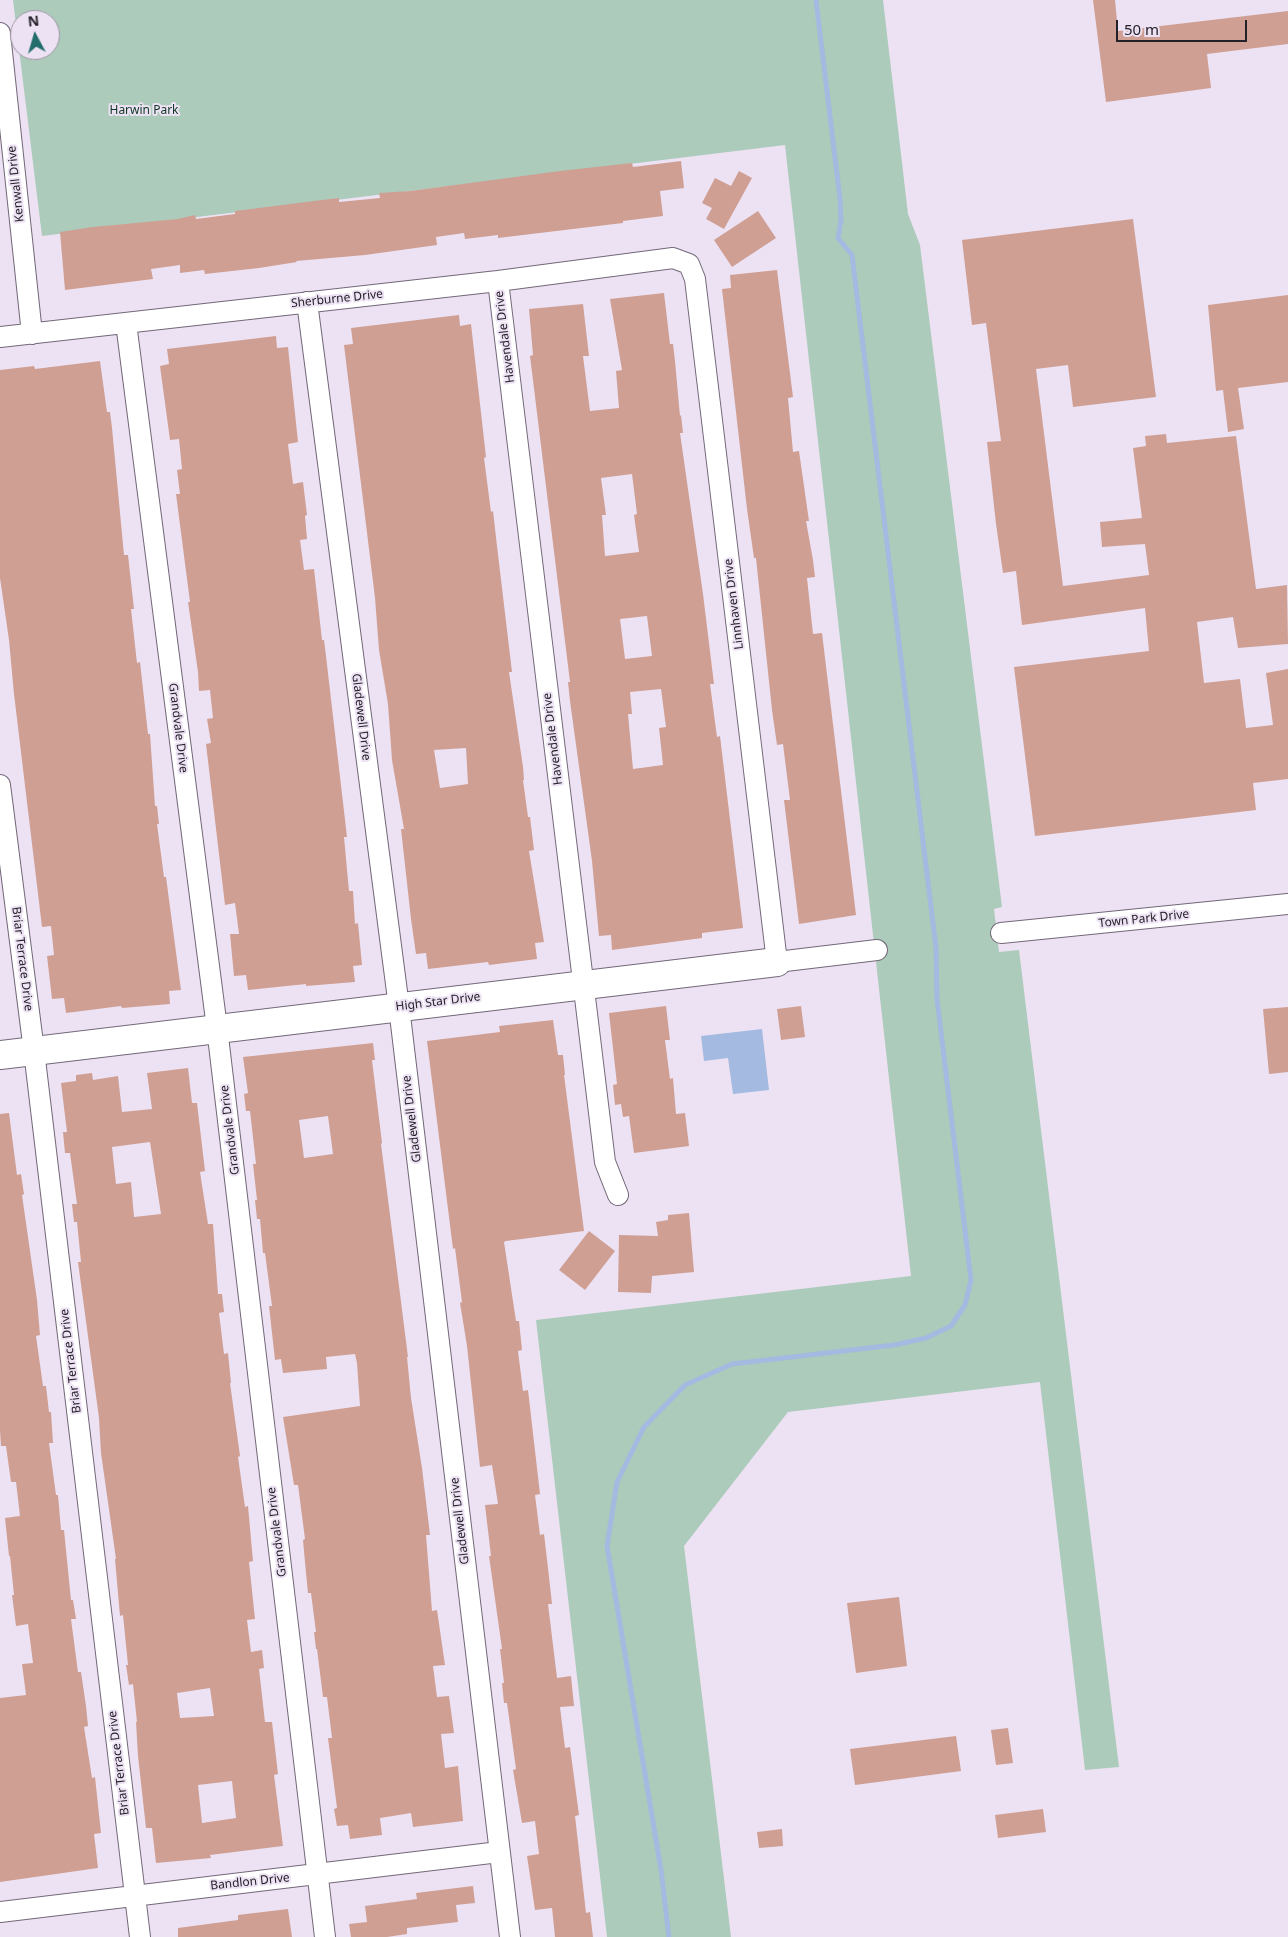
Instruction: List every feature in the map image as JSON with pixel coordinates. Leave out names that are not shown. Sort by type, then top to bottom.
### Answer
[{"type":"street","name":"Kenwall Drive","points":[[0,33],[32,334]]},
{"type":"street","name":"Sherburne Drive","points":[[0,338],[673,258]]},
{"type":"street","name":"Linnhaven Drive","points":[[673,258],[690,264],[695,279],[777,962]]},
{"type":"street","name":"Havendale Drive","points":[[498,280],[582,985],[605,1162],[618,1195]]},
{"type":"street","name":"Gladewell Drive","points":[[307,302],[399,1007],[510,1937]]},
{"type":"street","name":"Grandvale Drive","points":[[126,323],[218,1028],[326,1937]]},
{"type":"street","name":"Briar Terrace Drive","points":[[0,785],[34,1051],[140,1937]]},
{"type":"street","name":"Town Park Drive","points":[[1001,933],[1288,904]]},
{"type":"street","name":"High Star Drive","points":[[0,1055],[877,950]]},
{"type":"street","name":"Bandlon Drive","points":[[0,1912],[499,1852]]},
{"type":"green space","name":"Harwin Park","points":[[13,0],[883,0],[908,214],[920,245],[1002,907],[994,909],[999,952],[1019,950],[1119,1767],[1085,1770],[1040,1382],[788,1412],[684,1546],[731,1937],[607,1937],[536,1320],[911,1276],[785,145],[42,236],[20,60],[60,60],[60,10],[14,10]]},
{"type":"water","points":[[762,1029],[769,1090],[733,1094],[728,1058],[704,1061],[701,1036]]},
{"type":"building","points":[[1093,0],[1115,0],[1118,31],[1288,11],[1288,44],[1207,54],[1211,88],[1106,102]]},
{"type":"building","points":[[681,161],[684,188],[660,191],[663,216],[623,221],[623,223],[498,238],[498,235],[465,239],[464,233],[436,237],[437,245],[365,255],[296,261],[259,268],[205,274],[204,270],[180,273],[180,265],[151,269],[153,279],[65,290],[60,232],[178,219],[195,215],[196,219],[235,214],[235,211],[339,198],[339,202],[380,198],[379,193],[410,191],[560,171],[632,163],[633,167]]},
{"type":"building","points":[[739,171],[752,178],[724,229],[706,219],[712,208],[702,203],[715,178],[731,186]]},
{"type":"building","points":[[758,211],[776,238],[732,267],[714,240]]},
{"type":"building","points":[[1133,219],[1156,397],[1073,407],[1068,365],[1036,369],[1063,586],[1149,575],[1145,544],[1102,547],[1100,522],[1142,518],[1133,448],[1146,446],[1145,436],[1166,434],[1167,443],[1236,436],[1256,589],[1287,585],[1288,644],[1238,648],[1233,617],[1197,622],[1204,683],[1240,679],[1246,728],[1273,725],[1266,673],[1288,669],[1288,779],[1253,783],[1256,810],[1035,836],[1014,667],[1149,651],[1145,608],[1022,625],[1016,571],[1003,573],[996,524],[987,442],[1001,441],[986,323],[972,325],[962,240]]},
{"type":"building","points":[[777,270],[793,397],[788,398],[793,452],[799,451],[809,521],[806,521],[815,577],[807,578],[813,634],[822,633],[856,915],[799,924],[784,800],[790,800],[783,744],[777,745],[772,710],[756,558],[754,558],[747,509],[722,289],[731,288],[730,275]]},
{"type":"building","points":[[664,293],[670,344],[673,344],[683,433],[680,433],[714,684],[710,684],[717,737],[720,736],[743,928],[702,933],[702,938],[612,950],[611,935],[599,936],[592,861],[570,701],[568,682],[570,682],[530,356],[533,355],[529,309],[583,304],[589,356],[583,356],[590,411],[619,408],[616,371],[622,370],[610,299]],"holes":[[[632,474],[637,514],[634,515],[639,552],[605,556],[602,515],[606,515],[601,478]],[[647,616],[652,656],[625,659],[620,619]],[[661,689],[666,727],[659,728],[663,765],[633,769],[628,714],[632,714],[630,692]]]},
{"type":"building","points":[[1288,295],[1288,382],[1238,388],[1244,429],[1228,432],[1223,390],[1216,391],[1208,305]]},
{"type":"building","points":[[459,315],[460,326],[471,324],[486,457],[484,458],[491,512],[493,511],[512,672],[509,672],[534,850],[529,851],[544,942],[535,943],[537,959],[489,965],[488,962],[428,969],[426,953],[416,954],[401,829],[404,829],[392,760],[388,704],[379,650],[375,598],[344,345],[353,344],[351,328]],"holes":[[[466,748],[468,784],[440,788],[434,750]]]},
{"type":"building","points":[[276,336],[277,348],[288,347],[298,442],[288,444],[293,484],[303,482],[307,515],[305,516],[307,539],[300,540],[304,570],[314,569],[347,837],[344,837],[349,891],[353,891],[355,924],[358,923],[362,965],[353,966],[355,982],[306,986],[306,984],[248,990],[246,975],[234,976],[230,934],[239,934],[235,903],[225,905],[206,744],[211,743],[207,719],[213,718],[210,690],[199,691],[176,494],[180,494],[177,470],[182,469],[179,439],[170,440],[160,366],[169,364],[167,349]]},
{"type":"building","points":[[100,361],[107,412],[110,412],[124,555],[128,555],[134,609],[131,609],[137,663],[140,662],[148,734],[150,734],[155,806],[157,806],[159,824],[157,824],[181,990],[169,991],[170,1004],[122,1008],[121,1006],[66,1013],[64,998],[52,999],[47,956],[54,955],[51,926],[42,927],[9,640],[0,578],[0,370],[34,366],[35,369]]},
{"type":"building","points":[[666,1006],[670,1040],[665,1040],[670,1079],[673,1078],[676,1114],[685,1113],[689,1146],[634,1153],[629,1116],[623,1117],[621,1104],[615,1105],[613,1085],[617,1084],[609,1013]]},
{"type":"building","points":[[801,1006],[805,1037],[781,1040],[777,1009]]},
{"type":"building","points":[[1288,1007],[1288,1072],[1269,1074],[1263,1009]]},
{"type":"building","points":[[553,1020],[558,1055],[563,1055],[584,1231],[504,1242],[516,1321],[519,1321],[522,1350],[518,1351],[523,1391],[528,1390],[540,1494],[535,1495],[540,1535],[544,1534],[552,1604],[548,1604],[557,1678],[571,1676],[574,1706],[560,1707],[565,1748],[570,1747],[579,1815],[575,1816],[586,1913],[590,1912],[593,1937],[555,1937],[552,1908],[535,1910],[527,1856],[539,1854],[535,1821],[522,1823],[513,1770],[516,1769],[507,1703],[504,1703],[500,1649],[502,1649],[489,1556],[491,1556],[485,1505],[498,1504],[492,1465],[480,1467],[467,1346],[460,1303],[462,1302],[455,1248],[453,1249],[427,1041],[500,1032],[499,1026]]},
{"type":"building","points":[[373,1043],[375,1060],[372,1060],[381,1144],[408,1357],[411,1398],[430,1535],[426,1535],[432,1611],[437,1610],[445,1665],[433,1666],[437,1697],[449,1696],[454,1733],[441,1734],[445,1768],[458,1766],[463,1821],[413,1827],[411,1813],[380,1818],[382,1835],[350,1839],[348,1825],[337,1826],[334,1809],[337,1808],[328,1738],[332,1738],[327,1697],[323,1697],[311,1593],[308,1593],[303,1540],[305,1539],[298,1485],[294,1485],[283,1417],[360,1406],[357,1363],[355,1354],[326,1357],[327,1369],[283,1373],[281,1359],[275,1360],[269,1306],[272,1306],[265,1253],[263,1253],[260,1219],[257,1219],[253,1164],[256,1164],[250,1111],[246,1111],[244,1094],[248,1093],[243,1057]],"holes":[[[328,1116],[333,1154],[304,1158],[299,1120]]]},
{"type":"building","points":[[188,1068],[192,1103],[197,1103],[205,1171],[200,1172],[208,1224],[213,1224],[218,1294],[222,1294],[224,1312],[219,1313],[224,1354],[228,1353],[240,1456],[238,1457],[245,1507],[248,1506],[253,1561],[249,1562],[255,1619],[247,1620],[251,1652],[262,1650],[264,1668],[259,1669],[265,1722],[272,1722],[278,1774],[274,1775],[283,1846],[210,1855],[211,1858],[156,1863],[152,1828],[146,1828],[133,1684],[129,1685],[123,1615],[120,1616],[116,1559],[78,1262],[81,1262],[77,1222],[74,1222],[72,1204],[77,1204],[70,1153],[65,1153],[63,1132],[67,1132],[61,1083],[76,1081],[76,1075],[92,1073],[93,1080],[118,1076],[122,1112],[152,1109],[147,1073]],"holes":[[[150,1142],[161,1214],[134,1217],[131,1182],[116,1184],[112,1147]],[[210,1688],[214,1716],[180,1718],[177,1693]],[[232,1781],[236,1818],[202,1823],[198,1785]]]},
{"type":"building","points":[[9,1113],[17,1175],[21,1174],[24,1194],[22,1195],[40,1335],[36,1336],[43,1386],[46,1386],[49,1412],[51,1412],[53,1443],[49,1443],[56,1495],[58,1495],[61,1530],[64,1530],[71,1600],[73,1600],[76,1619],[71,1619],[78,1672],[81,1672],[86,1706],[88,1726],[84,1727],[92,1778],[95,1777],[101,1833],[94,1834],[98,1868],[0,1882],[0,1698],[26,1695],[22,1664],[33,1663],[28,1624],[16,1626],[5,1518],[20,1516],[16,1482],[11,1482],[6,1446],[1,1446],[0,1430],[0,1114]]},
{"type":"building","points":[[689,1213],[694,1272],[652,1276],[651,1293],[618,1292],[619,1235],[658,1236],[656,1222],[668,1220],[668,1215]]},
{"type":"building","points":[[589,1231],[615,1251],[585,1290],[559,1270]]},
{"type":"building","points":[[899,1597],[907,1666],[856,1673],[847,1603]]},
{"type":"building","points":[[1008,1728],[1013,1763],[996,1765],[991,1730]]},
{"type":"building","points":[[956,1736],[961,1771],[855,1785],[850,1749]]},
{"type":"building","points":[[1043,1809],[1046,1832],[998,1838],[995,1815]]},
{"type":"building","points":[[782,1829],[783,1846],[759,1848],[757,1832]]},
{"type":"building","points":[[473,1886],[475,1903],[456,1905],[458,1922],[407,1928],[407,1934],[387,1937],[351,1937],[349,1924],[367,1922],[365,1906],[417,1899],[416,1893]]},
{"type":"building","points":[[288,1909],[292,1937],[178,1937],[178,1928],[238,1920],[238,1915]]},
{"type":"waterway","points":[[669,1937],[661,1870],[607,1546],[617,1482],[644,1427],[685,1385],[732,1364],[894,1345],[926,1338],[951,1326],[965,1305],[971,1280],[937,999],[936,948],[852,255],[838,238],[841,220],[840,199],[816,0]]}]
